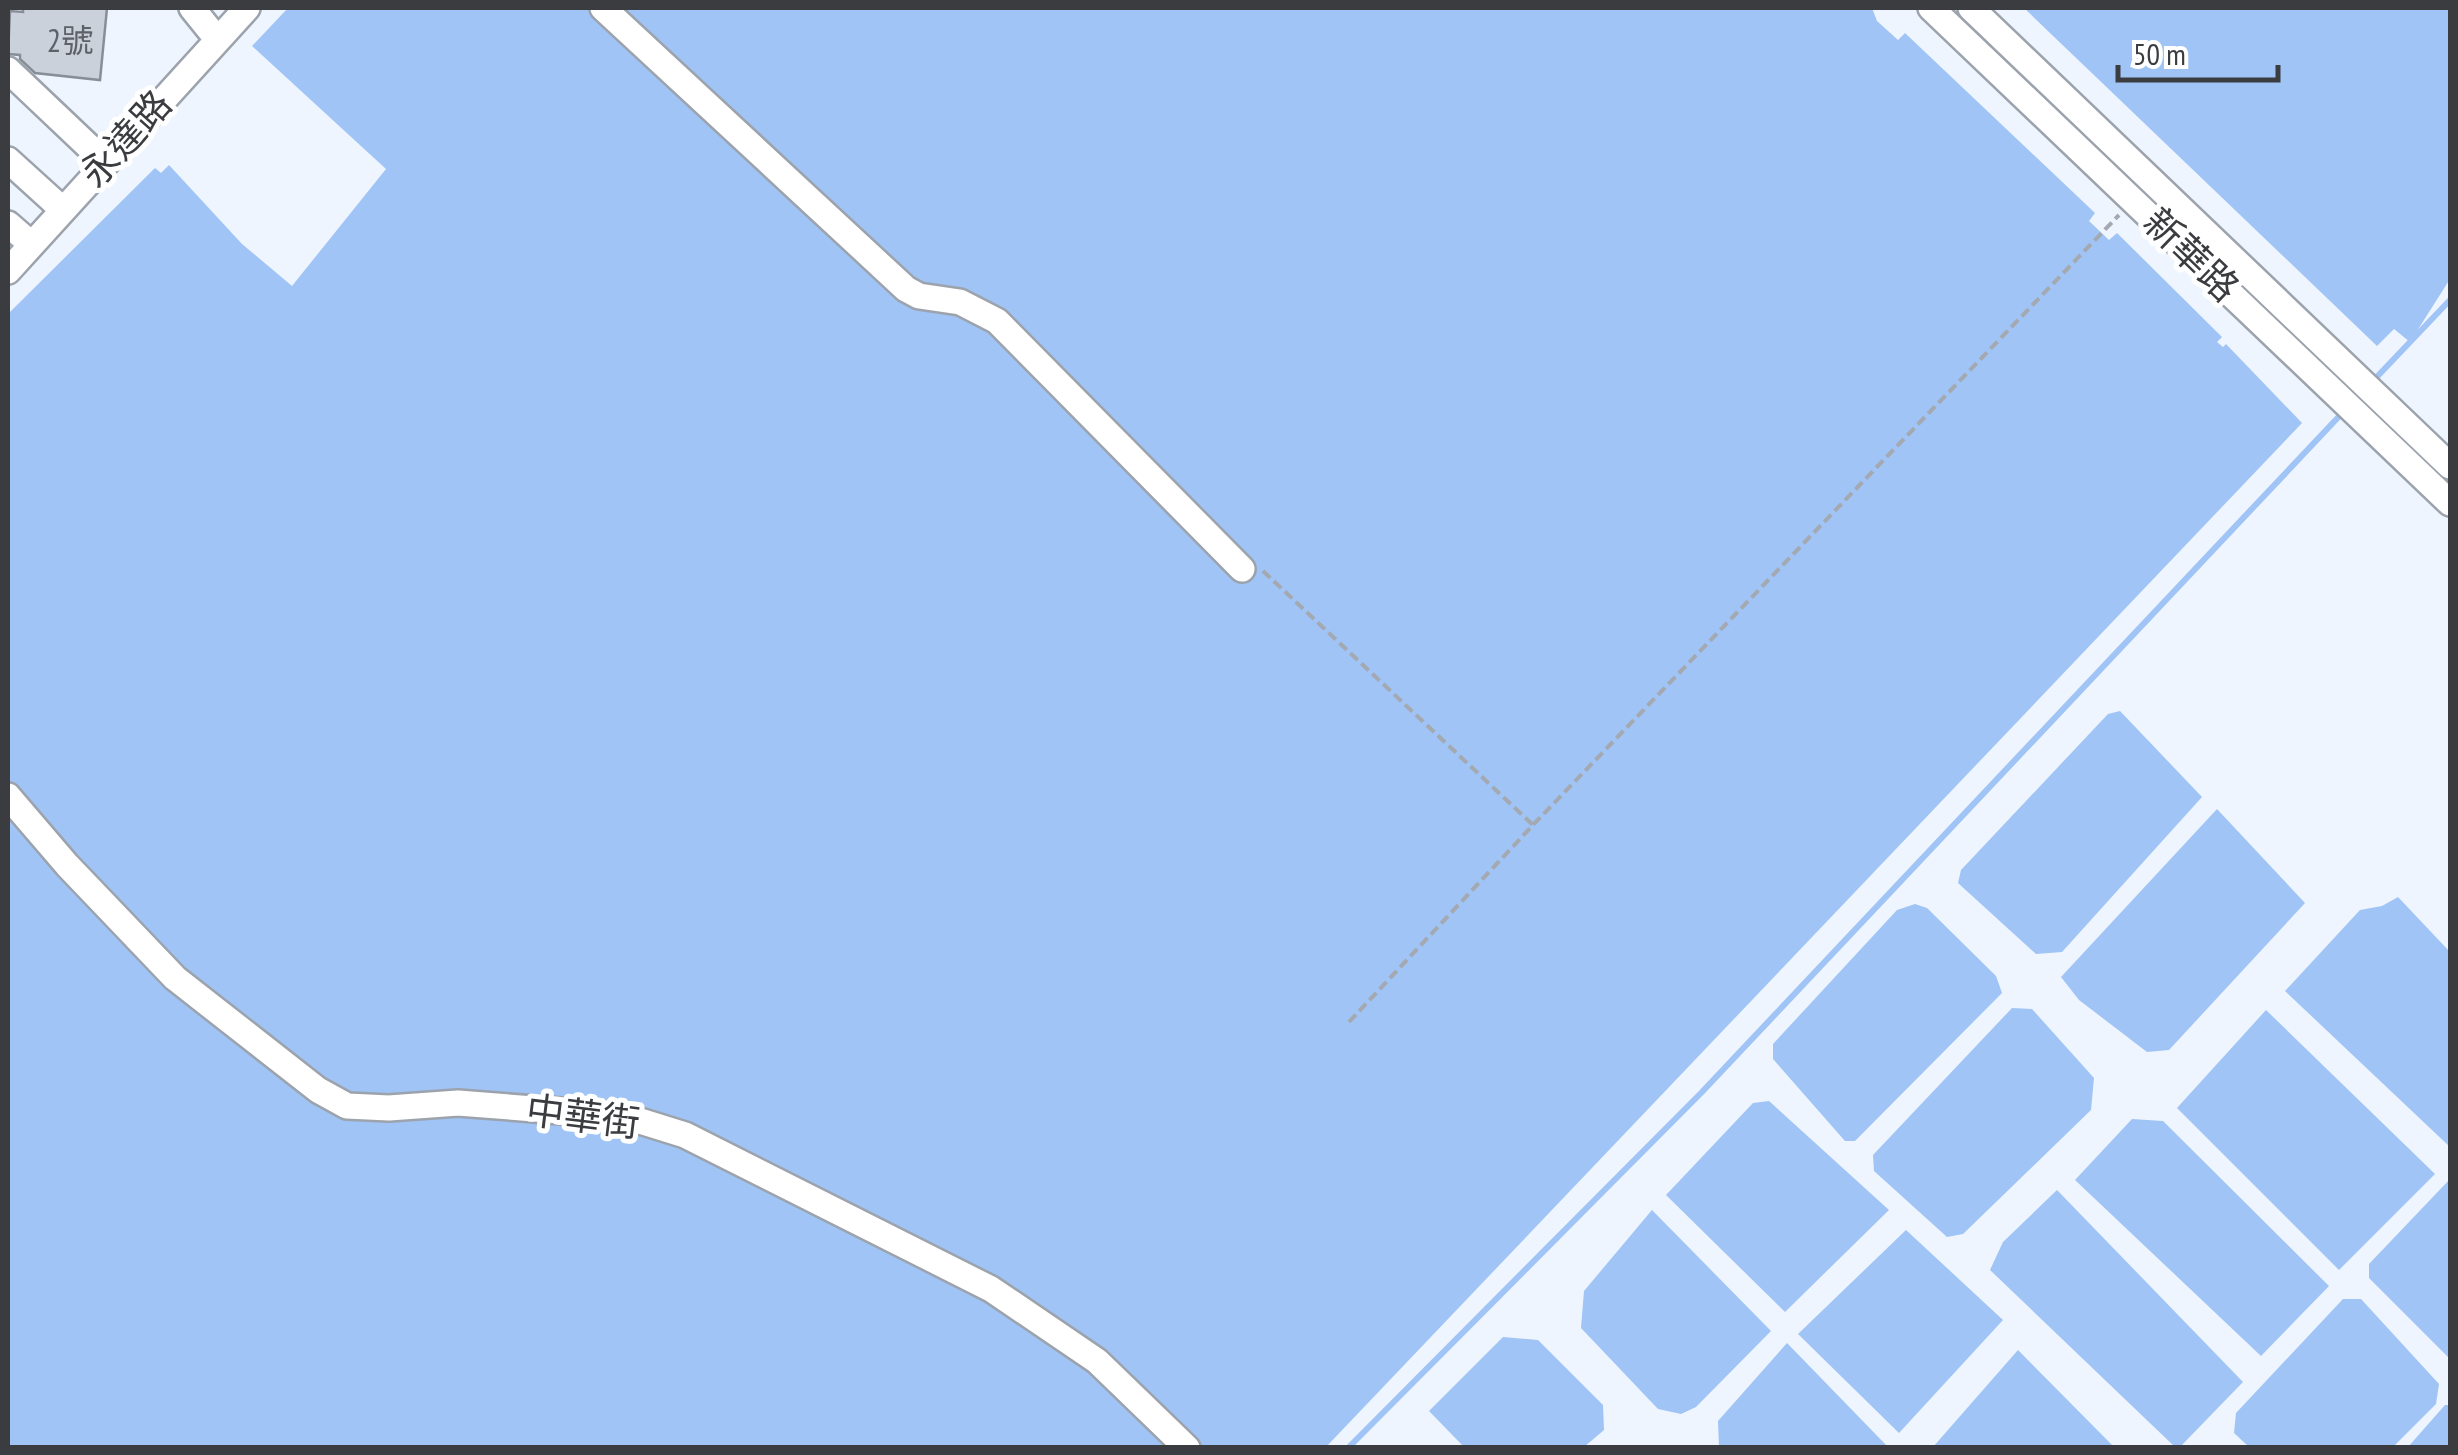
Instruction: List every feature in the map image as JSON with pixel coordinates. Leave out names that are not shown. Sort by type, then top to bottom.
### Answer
[{"type":"street","points":[[192,8],[217,38]]},
{"type":"street","name":"永達路","points":[[8,271],[247,8]]},
{"type":"street","points":[[603,8],[906,289],[918,296],[960,302],[997,321],[1242,569]]},
{"type":"street","name":"新華路","points":[[1931,8],[2450,503]]},
{"type":"street","name":"新華路","points":[[1970,8],[2450,466]]},
{"type":"street","points":[[8,70],[106,162]]},
{"type":"street","points":[[8,160],[62,209]]},
{"type":"street","points":[[8,224],[31,244]]},
{"type":"street","name":"中華街","points":[[8,796],[175,978],[332,1098],[347,1106],[361,1107],[458,1103],[624,1116],[685,1135],[991,1289],[1097,1362],[1187,1448]]},
{"type":"path","points":[[1349,1022],[2133,201]]},
{"type":"water","points":[[288,8],[1872,8],[1877,21],[1898,40],[1905,33],[2095,213],[2089,221],[2109,240],[2117,233],[2222,337],[2217,342],[2223,347],[2226,344],[2302,423],[1326,1447],[8,1448],[8,314],[155,168],[161,173],[169,165],[242,244],[292,286],[386,169],[252,46]]},
{"type":"water","points":[[2024,8],[2450,8],[2450,279],[2410,342],[2394,329],[2377,346]]},
{"type":"water","points":[[2120,711],[2202,797],[2062,952],[2036,954],[1958,883],[1961,870],[2108,714]]},
{"type":"water","points":[[2217,809],[2305,903],[2169,1050],[2147,1052],[2079,1000],[2061,977]]},
{"type":"water","points":[[2398,897],[2450,952],[2450,1147],[2285,991],[2360,910],[2382,906]]},
{"type":"water","points":[[1915,904],[1927,908],[1996,976],[2002,993],[1855,1141],[1845,1141],[1773,1059],[1773,1044],[1897,910]]},
{"type":"water","points":[[2012,1008],[2032,1009],[2094,1078],[2091,1110],[1963,1234],[1947,1237],[1874,1171],[1873,1155]]},
{"type":"water","points":[[2266,1010],[2435,1174],[2339,1270],[2177,1108]]},
{"type":"water","points":[[1769,1101],[1889,1210],[1785,1312],[1666,1195],[1753,1103]]},
{"type":"water","points":[[2132,1119],[2163,1121],[2329,1286],[2261,1356],[2075,1180]]},
{"type":"water","points":[[2450,1179],[2450,1359],[2369,1278],[2369,1264]]},
{"type":"water","points":[[2057,1190],[2243,1382],[2180,1447],[2175,1447],[1990,1270],[2003,1242]]},
{"type":"water","points":[[1652,1210],[1771,1331],[1696,1407],[1681,1414],[1658,1409],[1581,1328],[1584,1291]]},
{"type":"water","points":[[1906,1230],[2003,1320],[1899,1433],[1798,1334]]},
{"type":"water","points":[[2343,1299],[2361,1299],[2439,1384],[2436,1404],[2393,1447],[2249,1447],[2234,1433],[2236,1413]]},
{"type":"water","points":[[1503,1337],[1538,1340],[1603,1405],[1604,1430],[1584,1447],[1464,1447],[1429,1411]]},
{"type":"water","points":[[1787,1343],[1888,1447],[1719,1447],[1718,1421]]},
{"type":"water","points":[[2018,1350],[2114,1447],[1933,1447]]},
{"type":"water","points":[[2445,1405],[2450,1405],[2450,1447],[2408,1447]]},
{"type":"building","points":[[23,8],[107,8],[100,80],[35,73],[20,55],[8,54],[10,11],[23,12]]},
{"type":"waterway","points":[[2372,382],[2450,300]]},
{"type":"waterway","points":[[1348,1448],[1702,1092],[2346,409]]}]
